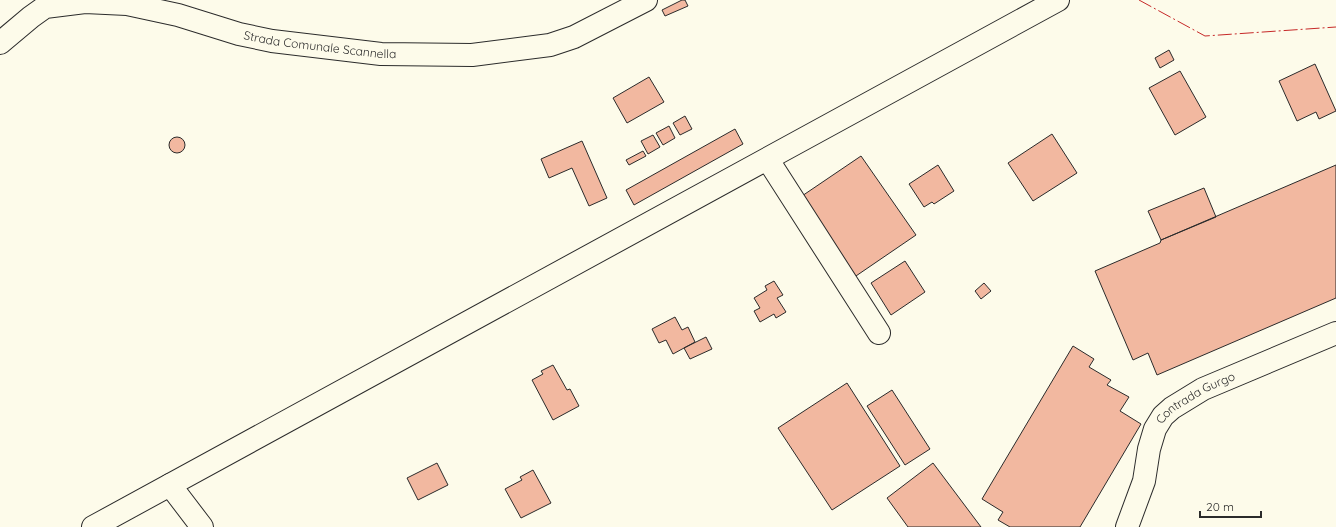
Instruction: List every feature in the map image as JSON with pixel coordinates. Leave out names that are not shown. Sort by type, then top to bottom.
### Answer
[{"type":"street","name":"Strada Comunale Scannella","points":[[0,43],[45,4],[85,2],[127,4],[178,15],[239,34],[272,41],[381,54],[472,55],[550,45],[574,36],[646,0]]},
{"type":"street","points":[[93,527],[768,160],[1058,0]]},
{"type":"street","points":[[768,160],[879,332]]},
{"type":"street","name":"Contrada Gurgo","points":[[1126,527],[1144,481],[1149,449],[1163,416],[1172,408],[1203,389],[1336,333]]},
{"type":"street","points":[[170,485],[202,527]]},
{"type":"building","points":[[685,0],[688,6],[665,16],[662,10]]},
{"type":"building","points":[[1169,50],[1174,60],[1160,68],[1155,58]]},
{"type":"building","points":[[1315,64],[1336,111],[1319,119],[1316,112],[1297,121],[1279,81]]},
{"type":"building","points":[[1180,71],[1206,117],[1175,135],[1149,88]]},
{"type":"building","points":[[649,77],[664,102],[627,123],[613,98]]},
{"type":"building","points":[[685,116],[692,129],[680,135],[673,123]]},
{"type":"building","points":[[669,126],[675,138],[663,145],[656,133]]},
{"type":"building","points":[[735,129],[743,144],[634,205],[626,190]]},
{"type":"building","points":[[1052,134],[1077,173],[1033,201],[1008,163]]},
{"type":"building","points":[[653,135],[660,147],[648,154],[641,141]]},
{"type":"building","points":[[174,137],[180,137],[185,142],[183,151],[180,153],[174,153],[169,148],[169,142]]},
{"type":"building","points":[[582,141],[607,198],[589,206],[572,168],[549,178],[541,159]]},
{"type":"building","points":[[643,151],[646,156],[629,165],[626,160]]},
{"type":"building","points":[[861,156],[916,235],[853,278],[799,198]]},
{"type":"building","points":[[938,165],[954,191],[934,204],[932,202],[924,207],[909,184]]},
{"type":"building","points":[[1336,165],[1336,298],[1157,375],[1148,353],[1133,360],[1095,271],[1160,243],[1161,240]]},
{"type":"building","points":[[1204,188],[1216,217],[1161,240],[1148,211]]},
{"type":"building","points":[[905,261],[925,292],[891,315],[871,283]]},
{"type":"building","points":[[774,281],[783,295],[777,298],[786,312],[776,318],[774,314],[760,322],[754,311],[760,308],[754,298],[767,290],[765,286]]},
{"type":"building","points":[[984,283],[991,291],[981,299],[975,291]]},
{"type":"building","points":[[675,317],[682,330],[688,327],[695,342],[673,354],[666,340],[659,343],[652,329]]},
{"type":"building","points":[[706,337],[712,349],[690,359],[684,348]]},
{"type":"building","points":[[1073,346],[1094,359],[1089,367],[1111,380],[1107,385],[1129,397],[1120,411],[1141,424],[1080,527],[1010,527],[998,520],[1003,512],[982,499]]},
{"type":"building","points":[[553,365],[567,390],[570,389],[579,406],[553,420],[532,380],[543,374],[541,371]]},
{"type":"building","points":[[847,383],[900,466],[832,510],[778,428]]},
{"type":"building","points":[[892,390],[930,449],[905,465],[867,406]]},
{"type":"building","points":[[437,463],[448,485],[418,500],[407,478]]},
{"type":"building","points":[[933,463],[981,527],[908,527],[887,498]]},
{"type":"building","points":[[533,470],[551,503],[521,518],[505,489],[522,480],[520,477]]},
{"type":"power","points":[[1139,0],[1205,36],[1336,27]]}]
